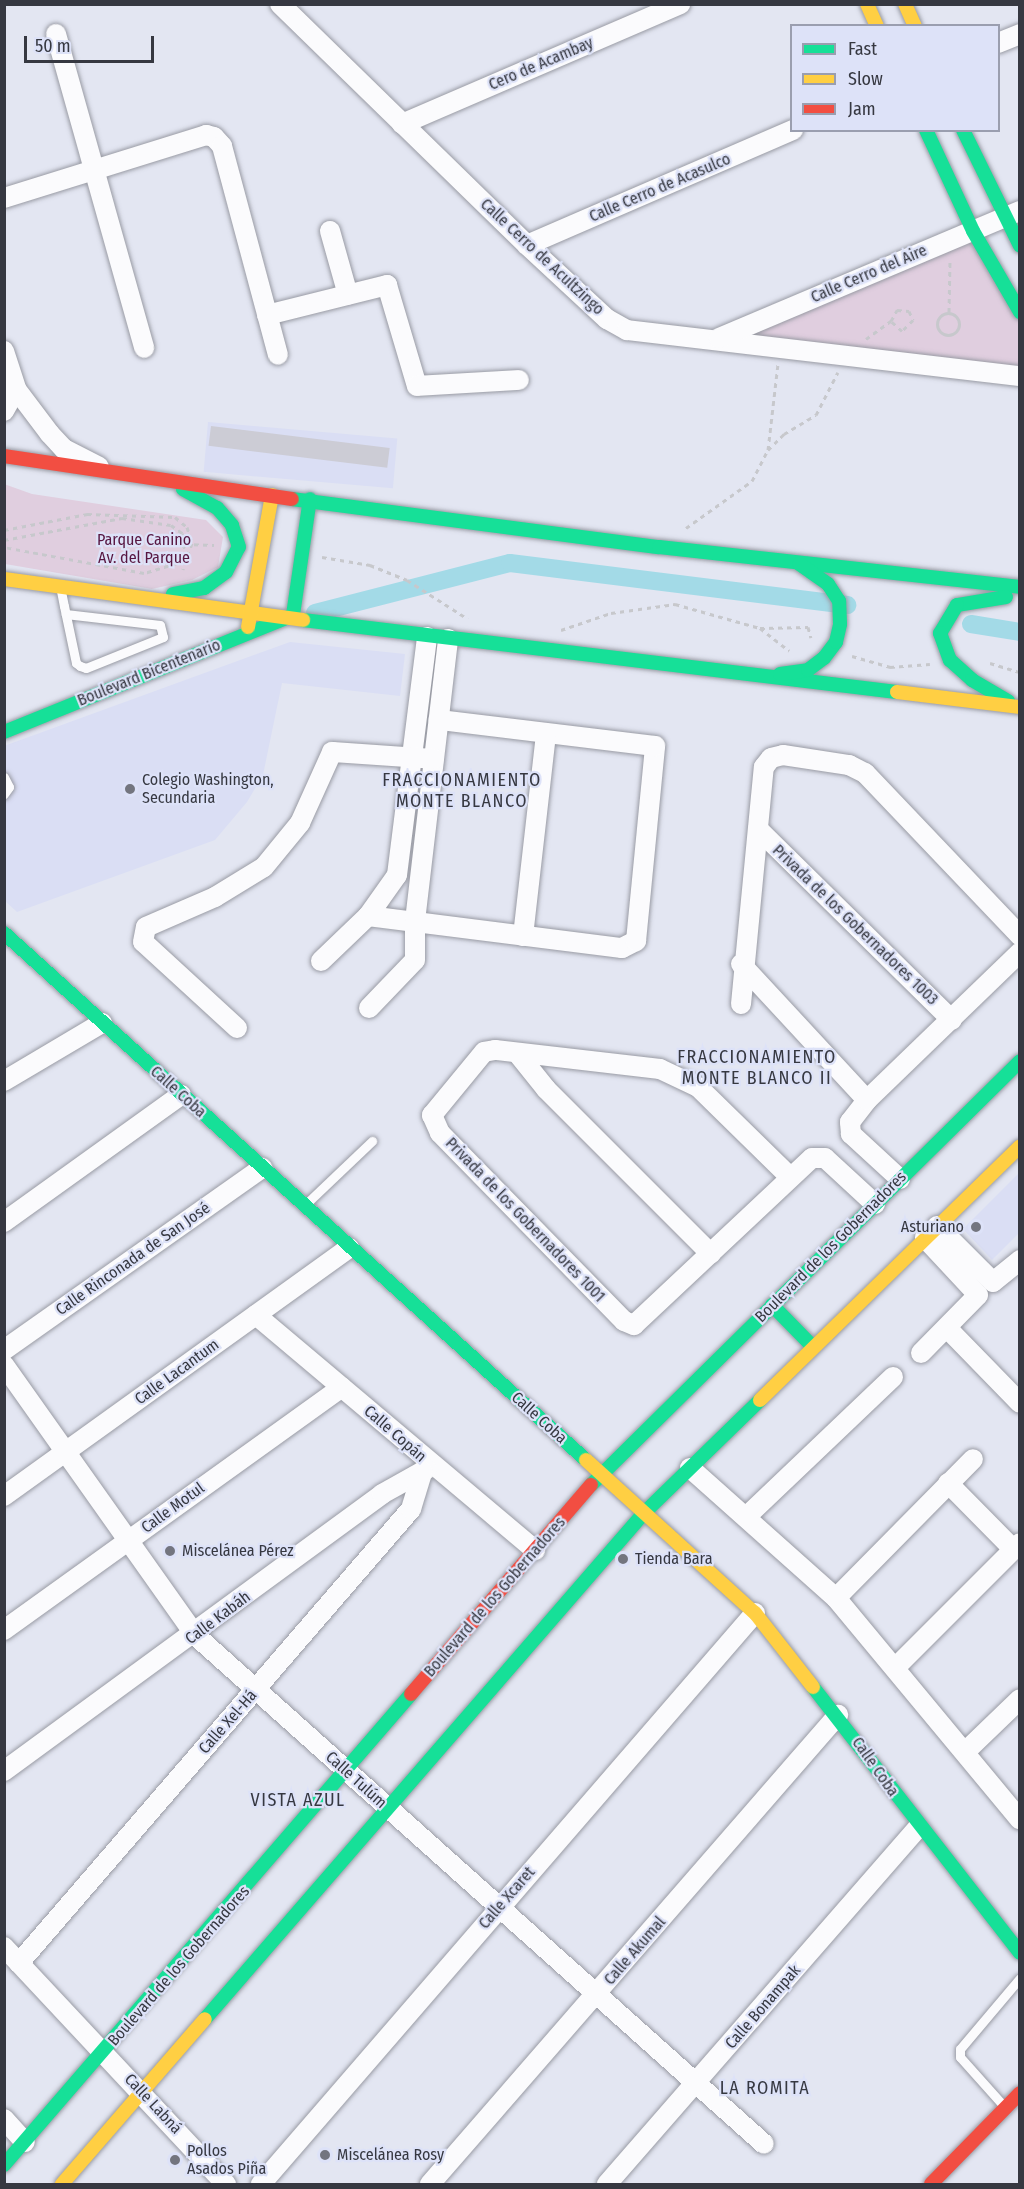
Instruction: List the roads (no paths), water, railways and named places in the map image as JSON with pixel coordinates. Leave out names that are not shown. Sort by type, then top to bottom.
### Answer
[{"type":"main road","points":[[867,4],[876,24]]},
{"type":"main road","points":[[905,4],[914,24]]},
{"type":"main road","points":[[927,132],[973,231],[1020,312]]},
{"type":"main road","points":[[964,132],[1012,214],[1020,246]]},
{"type":"main road","points":[[4,456],[113,475],[310,499],[659,547],[1020,588]]},
{"type":"main road","points":[[156,597],[204,588],[226,572],[238,547],[232,525],[217,508],[171,482]]},
{"type":"main road","points":[[247,634],[272,495]]},
{"type":"main road","points":[[293,615],[310,499]]},
{"type":"main road","points":[[758,677],[808,669],[831,649],[840,624],[839,601],[828,584],[796,562]]},
{"type":"main road","points":[[4,579],[61,588],[156,597],[293,615],[428,637],[1018,706]]},
{"type":"main road","points":[[1018,706],[972,681],[950,660],[940,633],[945,618],[957,605],[975,599],[1020,597]]},
{"type":"main road","name":"Boulevard Bicentenario","points":[[4,732],[293,615]]},
{"type":"main road","name":"Calle Coba","points":[[4,933],[754,1613],[838,1714],[918,1827],[1020,1953]]},
{"type":"main road","name":"Boulevard de los Gobernadores","points":[[4,2165],[104,2054],[601,1474],[1020,1061]]},
{"type":"main road","points":[[62,2184],[644,1513],[1020,1146]]},
{"type":"main road","points":[[772,1305],[813,1347]]},
{"type":"main road","points":[[931,2184],[1020,2093]]},
{"type":"street","name":"Cero de Acambay","points":[[402,124],[680,4]]},
{"type":"street","name":"Calle Cerro de Acultzingo","points":[[280,5],[527,245],[607,319],[627,330],[646,336],[719,338],[843,356],[1020,376]]},
{"type":"street","points":[[56,34],[144,348]]},
{"type":"street","points":[[1000,43],[1020,34]]},
{"type":"street","name":"Calle Cerro de Acasulco","points":[[527,245],[790,132]]},
{"type":"street","points":[[4,198],[206,135],[214,137],[222,146],[278,355]]},
{"type":"street","name":"Calle Cerro del Aire","points":[[719,338],[1012,214]]},
{"type":"street","points":[[330,231],[348,295]]},
{"type":"street","points":[[267,315],[387,285],[417,386],[519,380]]},
{"type":"street","points":[[4,351],[16,389],[64,449],[113,475]]},
{"type":"street","points":[[4,411],[16,389]]},
{"type":"street","points":[[321,961],[368,916],[397,875],[402,856],[428,637]]},
{"type":"street","points":[[369,1008],[416,960],[415,921],[448,639]]},
{"type":"street","points":[[368,916],[621,948],[636,941],[657,755],[655,746],[646,742],[439,720]]},
{"type":"street","points":[[523,936],[546,733]]},
{"type":"street","points":[[237,1028],[143,942],[146,927],[215,897],[264,867],[300,823],[332,752],[434,759]]},
{"type":"street","name":"Privada de los Gobernadores 1003","points":[[741,1004],[741,964],[764,767],[771,758],[783,755],[849,765],[865,773],[1020,936]]},
{"type":"street","name":"Privada de los Gobernadores 1003","points":[[758,830],[952,1020]]},
{"type":"street","name":"Privada de los Gobernadores 1003","points":[[900,1179],[851,1134],[850,1122],[867,1100],[1020,952]]},
{"type":"street","points":[[741,964],[867,1100]]},
{"type":"street","points":[[4,1081],[102,1023]]},
{"type":"street","name":"Privada de los Gobernadores 1001","points":[[789,1176],[698,1087],[679,1075],[518,1054],[484,1052],[434,1108],[440,1132],[624,1321],[634,1325],[643,1321],[789,1176],[812,1158],[825,1158],[875,1204]]},
{"type":"street","points":[[518,1054],[546,1089],[711,1254]]},
{"type":"street","points":[[4,1222],[182,1095]]},
{"type":"street","name":"Calle Rinconada de San José","points":[[4,1350],[262,1168]]},
{"type":"street","points":[[931,1232],[985,1289]]},
{"type":"street","name":"Calle Lacantum","points":[[4,1496],[349,1248]]},
{"type":"street","points":[[921,1353],[948,1329],[985,1289],[1020,1260]]},
{"type":"street","name":"Calle Copán","points":[[256,1315],[342,1388],[427,1469],[535,1551]]},
{"type":"street","points":[[948,1329],[1020,1403]]},
{"type":"street","name":"Calle Tulúm","points":[[4,1365],[195,1635],[764,2144]]},
{"type":"street","points":[[750,1513],[893,1377]]},
{"type":"street","name":"Calle Motul","points":[[4,1630],[342,1388]]},
{"type":"street","points":[[836,1598],[973,1459]]},
{"type":"street","points":[[695,1463],[750,1513],[836,1598],[896,1667],[1020,1820]]},
{"type":"street","name":"Calle Kabáh","points":[[4,1771],[195,1635],[382,1494],[427,1469]]},
{"type":"street","name":"Calle Xel-Há","points":[[19,1963],[411,1509],[427,1469]]},
{"type":"street","points":[[896,1667],[1016,1546],[948,1483]]},
{"type":"street","name":"Calle Xcaret","points":[[261,2184],[754,1613]]},
{"type":"street","points":[[965,1752],[1020,1699]]},
{"type":"street","name":"Calle Akumal","points":[[430,2184],[597,1995],[838,1714]]},
{"type":"street","name":"Calle Bonampak","points":[[608,2184],[918,1827]]},
{"type":"street","name":"Calle Labná","points":[[4,1947],[104,2054],[142,2091],[226,2184]]},
{"type":"street","points":[[4,2119],[25,2142]]},
{"type":"lane","points":[[61,588],[66,615],[76,663],[86,668],[163,637],[160,626],[66,615]]},
{"type":"lane","points":[[4,777],[9,787],[4,795]]},
{"type":"lane","points":[[303,1206],[372,1141]]},
{"type":"lane","points":[[1006,2108],[960,2057],[960,2049],[1020,1978]]},
{"type":"waterway","points":[[315,613],[510,563],[847,605]]},
{"type":"waterway","points":[[971,624],[1020,632]]},
{"type":"place","name":"Colegio Washington, Secundaria","points":[[130,789]]},
{"type":"place","name":"Asturiano","points":[[976,1227]]},
{"type":"place","name":"Miscelánea Pérez","points":[[170,1551]]},
{"type":"place","name":"Tienda Bara","points":[[623,1559]]},
{"type":"place","name":"Miscelánea Rosy","points":[[325,2155]]},
{"type":"place","name":"Pollos Asados Piña","points":[[175,2160]]},
{"type":"district","name":"FRACCIONAMIENTO MONTE BLANCO","points":[[462,791]]},
{"type":"district","name":"FRACCIONAMIENTO MONTE BLANCO II","points":[[757,1068]]},
{"type":"district","name":"VISTA AZUL","points":[[298,1800]]},
{"type":"district","name":"LA ROMITA","points":[[765,2088]]},
{"type":"park label","name":"Parque Canino Av. del Parque","points":[[144,549]]}]
